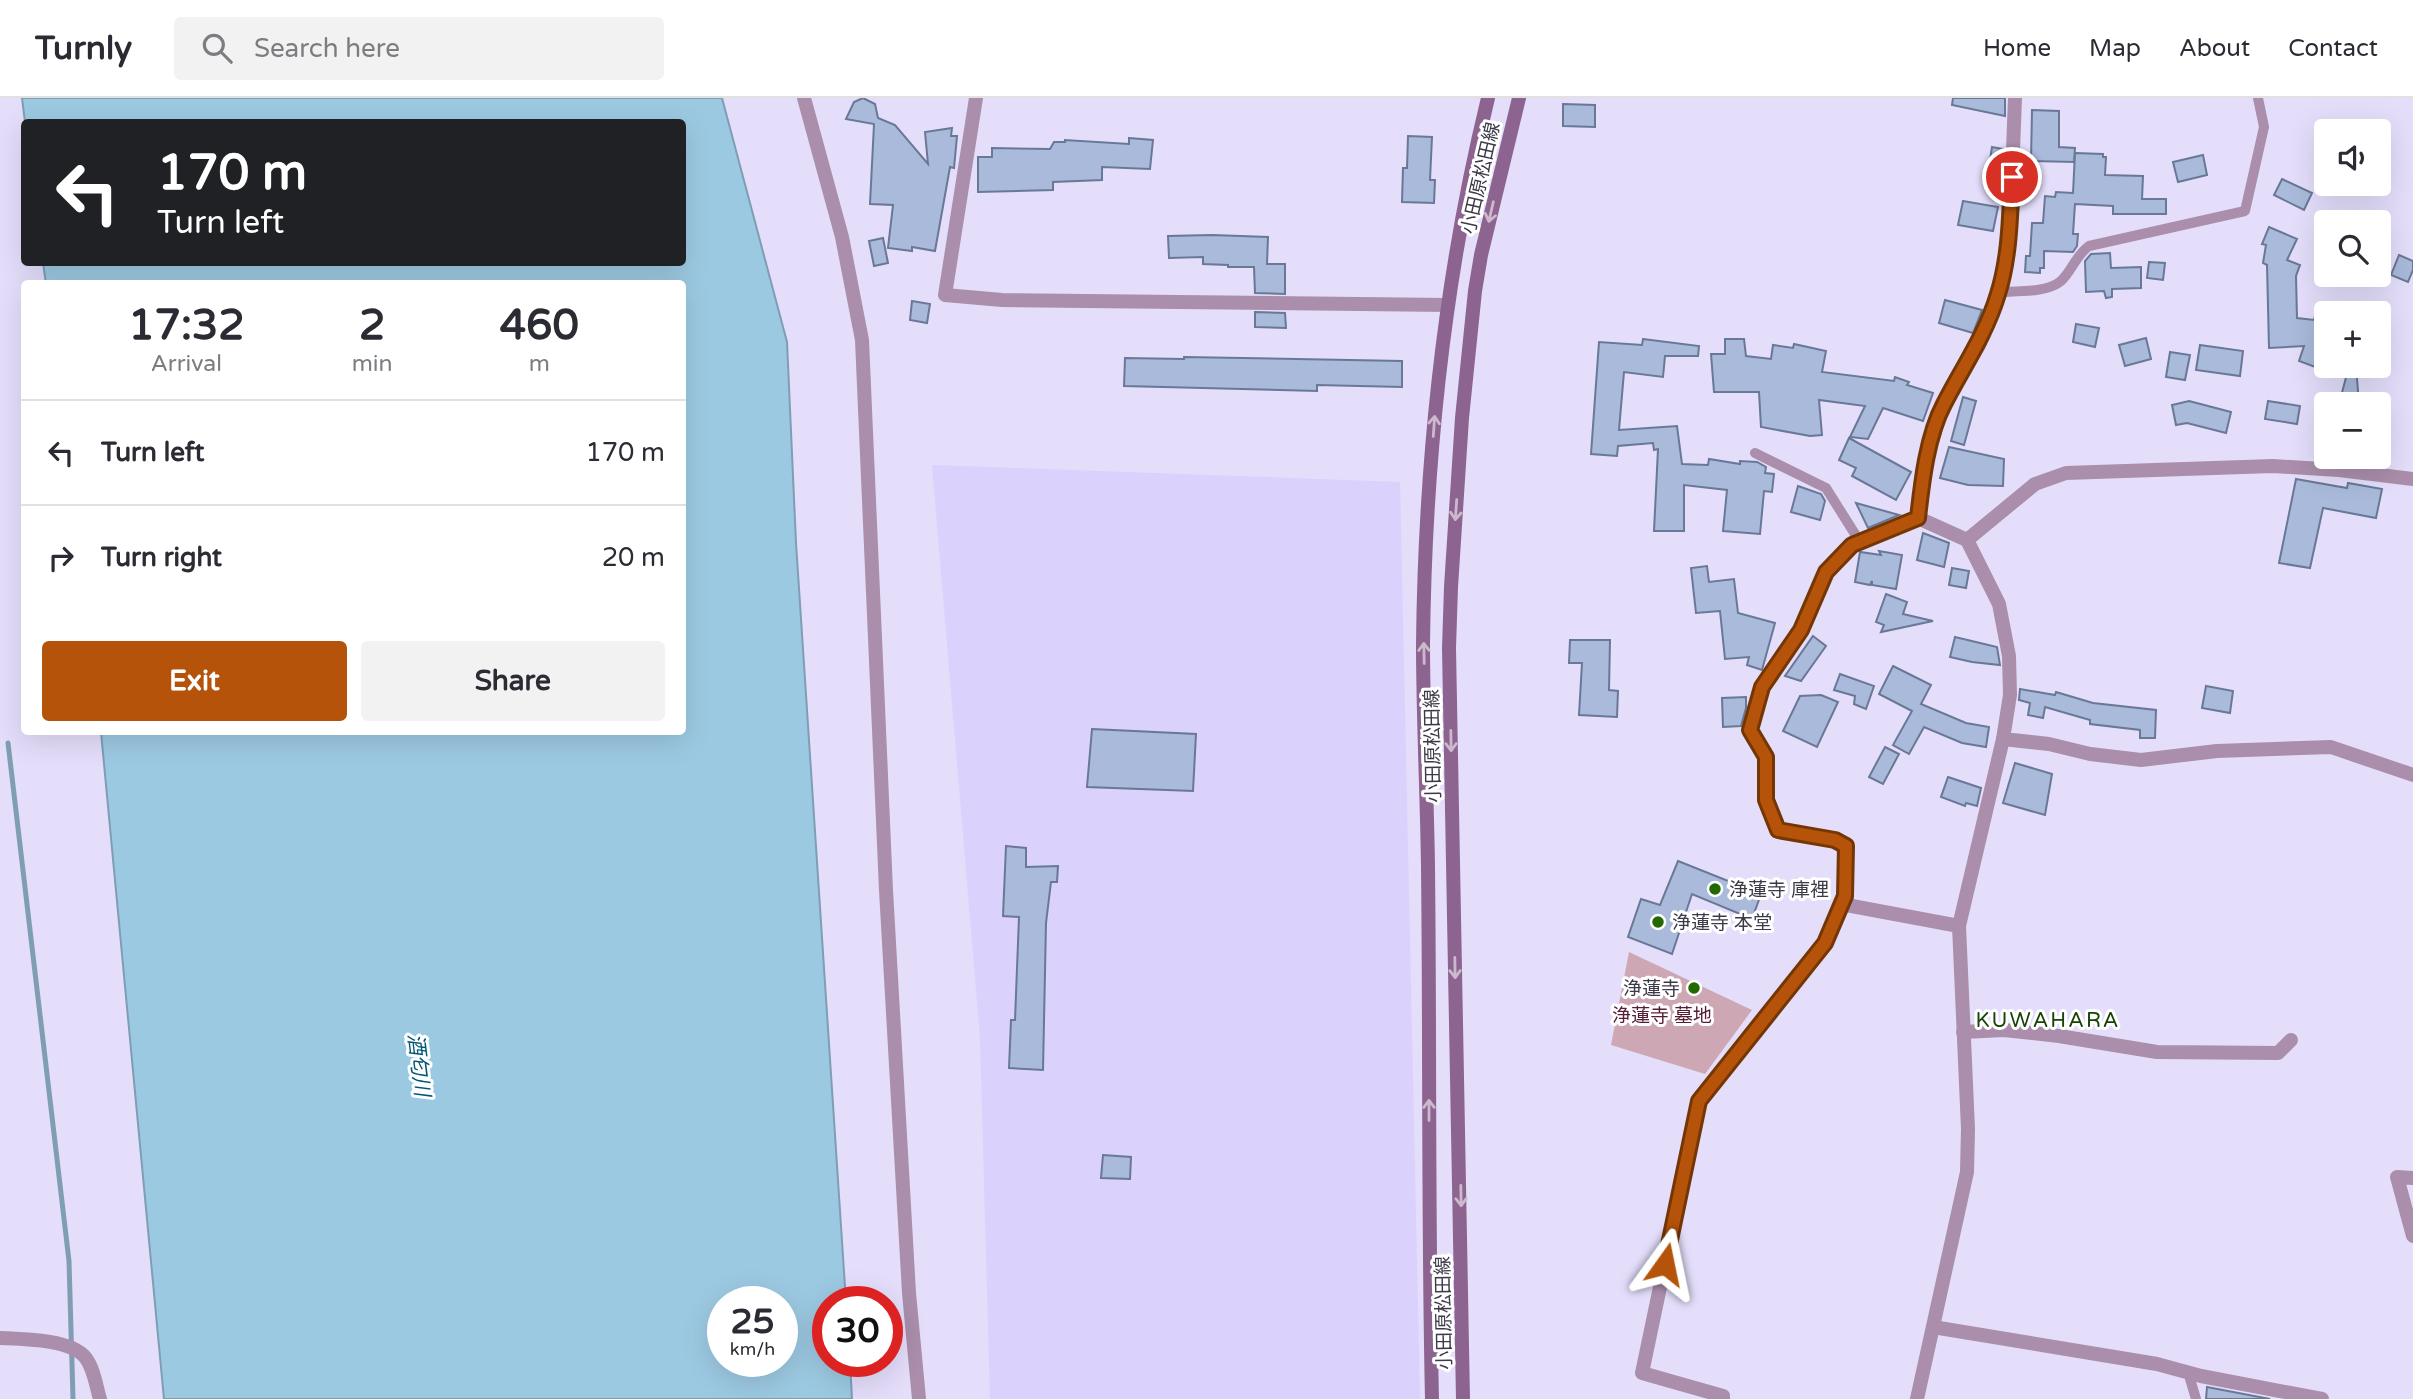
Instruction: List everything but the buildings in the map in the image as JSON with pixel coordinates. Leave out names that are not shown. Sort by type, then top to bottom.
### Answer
[{"type":"main road","name":"小田原松田線","points":[[1432,1399],[1423,645],[1429,492],[1436,387],[1448,305],[1468,183],[1488,98]]},
{"type":"main road","name":"小田原松田線","points":[[1463,1399],[1449,662],[1451,587],[1462,418],[1475,291],[1481,255],[1519,98]]},
{"type":"street","points":[[804,98],[842,237],[862,340],[886,890],[909,1293],[919,1399]]},
{"type":"street","points":[[976,98],[945,295],[1002,300],[1448,305]]},
{"type":"street","points":[[1918,518],[1924,467],[1943,406],[1979,345],[1999,292],[2010,229],[2015,98]]},
{"type":"street","points":[[1967,540],[1994,515],[2035,484],[2066,473],[2273,466],[2413,479]]},
{"type":"street","points":[[1723,1399],[1723,1396],[1642,1373],[1699,1101],[1825,943],[1845,896],[1846,846],[1835,840],[1778,830],[1766,800],[1766,757],[1750,730],[1762,687],[1801,630],[1826,572],[1852,545],[1918,518],[1967,540],[1999,604],[2009,656],[2010,695],[2003,739],[1959,926],[1967,1172],[1917,1399]]},
{"type":"street","points":[[2003,739],[2141,760],[2217,751],[2330,747],[2413,775]]},
{"type":"street","points":[[1842,904],[1959,926]]},
{"type":"street","points":[[1963,1032],[2004,1030],[2157,1052],[2278,1053],[2291,1040]]},
{"type":"street","points":[[2413,1178],[2397,1177],[2413,1236]]},
{"type":"street","points":[[1933,1326],[2157,1364],[2322,1399]]},
{"type":"street","points":[[0,1338],[74,1348],[86,1357],[100,1399]]},
{"type":"lane","points":[[1999,292],[2050,287],[2062,281],[2080,253],[2089,246],[2245,211],[2264,127],[2258,98]]},
{"type":"lane","points":[[1755,453],[1826,488],[1860,542]]},
{"type":"lane","points":[[2188,1372],[2196,1399]]},
{"type":"shaded area","points":[[932,465],[1400,482],[1420,1399],[990,1399],[980,1038]]},
{"type":"green space","name":"浄蓮寺 墓地","points":[[1629,952],[1752,1010],[1705,1074],[1611,1045]]},
{"type":"water","name":"酒匂川","points":[[22,98],[722,98],[787,342],[796,543],[845,1286],[812,1286],[812,1377],[851,1377],[852,1399],[164,1399],[101,735],[686,735],[686,280],[45,280],[43,266],[686,266],[686,119],[25,119]]},
{"type":"waterway","points":[[8,743],[69,1261],[73,1399]]},
{"type":"place","name":"浄蓮寺 庫裡","points":[[1715,889]]},
{"type":"place","name":"浄蓮寺 本堂","points":[[1658,922]]},
{"type":"place","name":"浄蓮寺","points":[[1694,988]]},
{"type":"district","name":"KUWAHARA","points":[[2048,1020]]},
{"type":"route","points":[[1665,1264],[1699,1101],[1825,943],[1845,896],[1846,846],[1835,840],[1778,830],[1766,800],[1766,757],[1750,730],[1762,687],[1801,630],[1826,572],[1852,545],[1918,518],[1924,467],[1943,406],[1979,345],[1999,292],[2010,229],[2012,177]]}]
